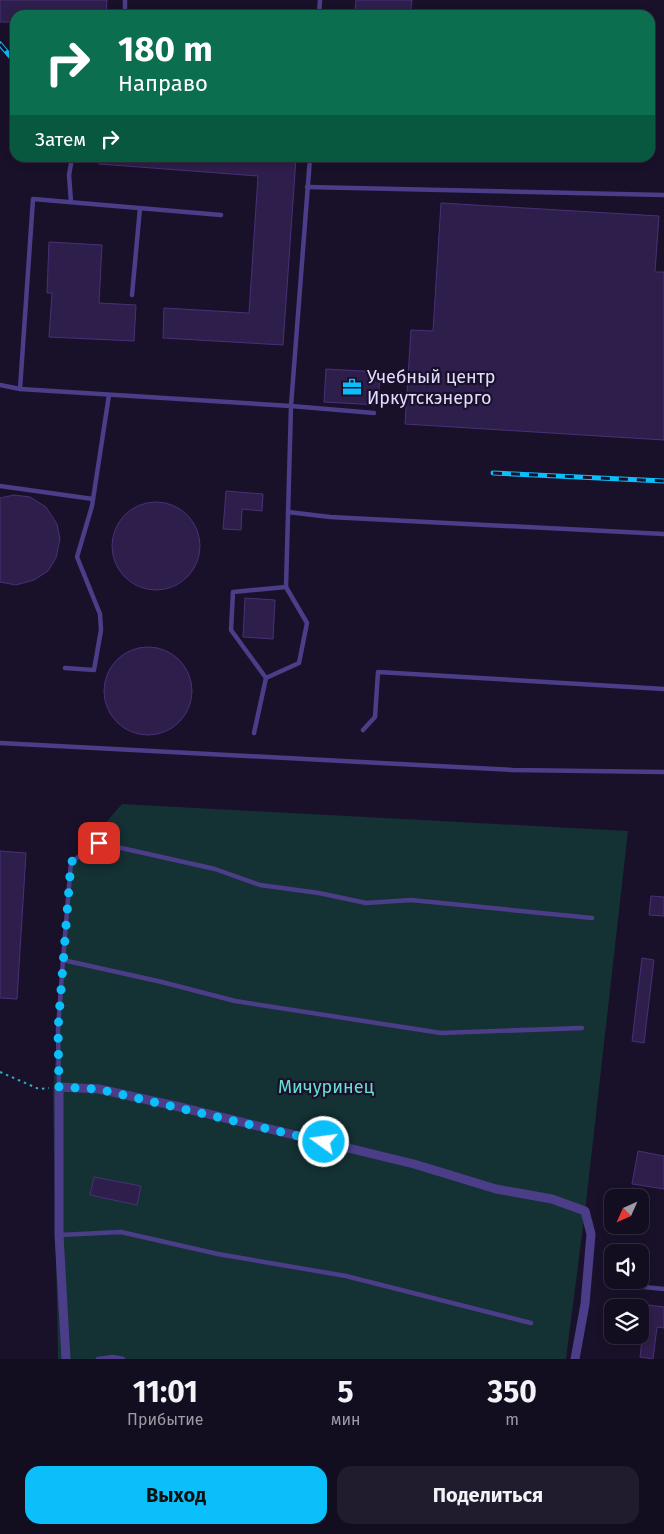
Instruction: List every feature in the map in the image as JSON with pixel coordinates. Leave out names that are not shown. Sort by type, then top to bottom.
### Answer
[{"type":"street","points":[[66,1359],[59,1235],[59,1087],[98,1089],[180,1107],[414,1164],[496,1189],[552,1199],[585,1211],[591,1234],[585,1304],[575,1359]]},
{"type":"lane","points":[[71,162],[69,175],[71,202]]},
{"type":"lane","points":[[266,678],[299,663],[307,623],[286,587],[291,406],[310,162]]},
{"type":"lane","points":[[308,187],[664,195]]},
{"type":"lane","points":[[20,389],[33,199],[220,215]]},
{"type":"lane","points":[[132,295],[140,208]]},
{"type":"lane","points":[[0,385],[20,389],[374,413]]},
{"type":"lane","points":[[65,668],[94,670],[101,630],[100,614],[77,557],[93,499],[109,395]]},
{"type":"lane","points":[[0,486],[93,499]]},
{"type":"lane","points":[[288,512],[330,517],[664,534]]},
{"type":"lane","points":[[254,733],[266,678],[232,630],[233,592],[286,587]]},
{"type":"lane","points":[[363,730],[374,717],[378,672],[664,689]]},
{"type":"lane","points":[[0,743],[512,770],[664,772]]},
{"type":"lane","points":[[59,1087],[58,1029],[71,862],[99,843],[215,870],[260,885],[319,893],[366,903],[411,900],[592,918]]},
{"type":"lane","points":[[63,960],[235,1001],[441,1033],[582,1028]]},
{"type":"lane","points":[[59,1235],[121,1232],[218,1254],[346,1276],[531,1323]]},
{"type":"lane","points":[[649,1288],[664,1289]]},
{"type":"lane","points":[[98,1359],[113,1357],[123,1359]]},
{"type":"path","points":[[0,1072],[39,1089],[59,1087]]},
{"type":"green space","name":"Мичуринец","points":[[122,804],[628,831],[586,1203],[566,1359],[58,1359],[53,1092],[71,862]]},
{"type":"building","points":[[0,0],[107,0],[106,10],[10,10],[10,22],[0,22]]},
{"type":"building","points":[[356,0],[412,0],[411,10],[355,10]]},
{"type":"building","points":[[99,162],[296,162],[283,345],[163,338],[164,308],[249,313],[258,176],[99,164]]},
{"type":"building","points":[[441,203],[659,216],[655,272],[664,272],[664,440],[405,424],[411,330],[433,331]]},
{"type":"building","points":[[49,242],[102,245],[99,303],[136,305],[134,341],[49,337],[52,293],[47,293]]},
{"type":"building","name":"Учебный центр Иркутскэнерго","points":[[326,369],[380,372],[378,405],[324,402]]},
{"type":"building","points":[[226,491],[263,494],[262,511],[242,509],[241,530],[223,529]]},
{"type":"building","points":[[14,495],[30,497],[46,507],[57,524],[60,539],[56,558],[48,571],[34,580],[16,585],[0,582],[0,498]]},
{"type":"building","points":[[147,502],[165,502],[181,509],[193,521],[200,537],[200,555],[193,571],[181,583],[165,590],[147,590],[131,583],[119,571],[112,555],[112,537],[119,521],[131,509]]},
{"type":"building","points":[[245,598],[275,600],[273,639],[243,637]]},
{"type":"building","points":[[139,647],[157,647],[173,654],[185,666],[192,682],[192,700],[185,716],[173,728],[157,735],[139,735],[123,728],[111,716],[104,700],[104,682],[111,666],[123,654]]},
{"type":"building","points":[[0,851],[26,853],[17,999],[0,998]]},
{"type":"building","points":[[651,896],[664,897],[664,916],[649,915]]},
{"type":"building","points":[[642,958],[654,960],[644,1043],[632,1041]]},
{"type":"building","points":[[638,1151],[664,1156],[664,1189],[632,1184]]},
{"type":"building","points":[[94,1177],[141,1186],[137,1205],[90,1195]]},
{"type":"building","points":[[649,1305],[664,1307],[664,1328],[657,1327],[653,1359],[640,1357],[642,1344],[649,1344]]},
{"type":"railway","points":[[0,44],[10,56]]},
{"type":"railway","points":[[493,473],[664,481]]},
{"type":"place","name":"Учебный центр Иркутскэнерго","points":[[352,387]]},
{"type":"route","points":[[99,843],[71,862],[58,1029],[59,1087],[98,1089],[324,1142]]}]
